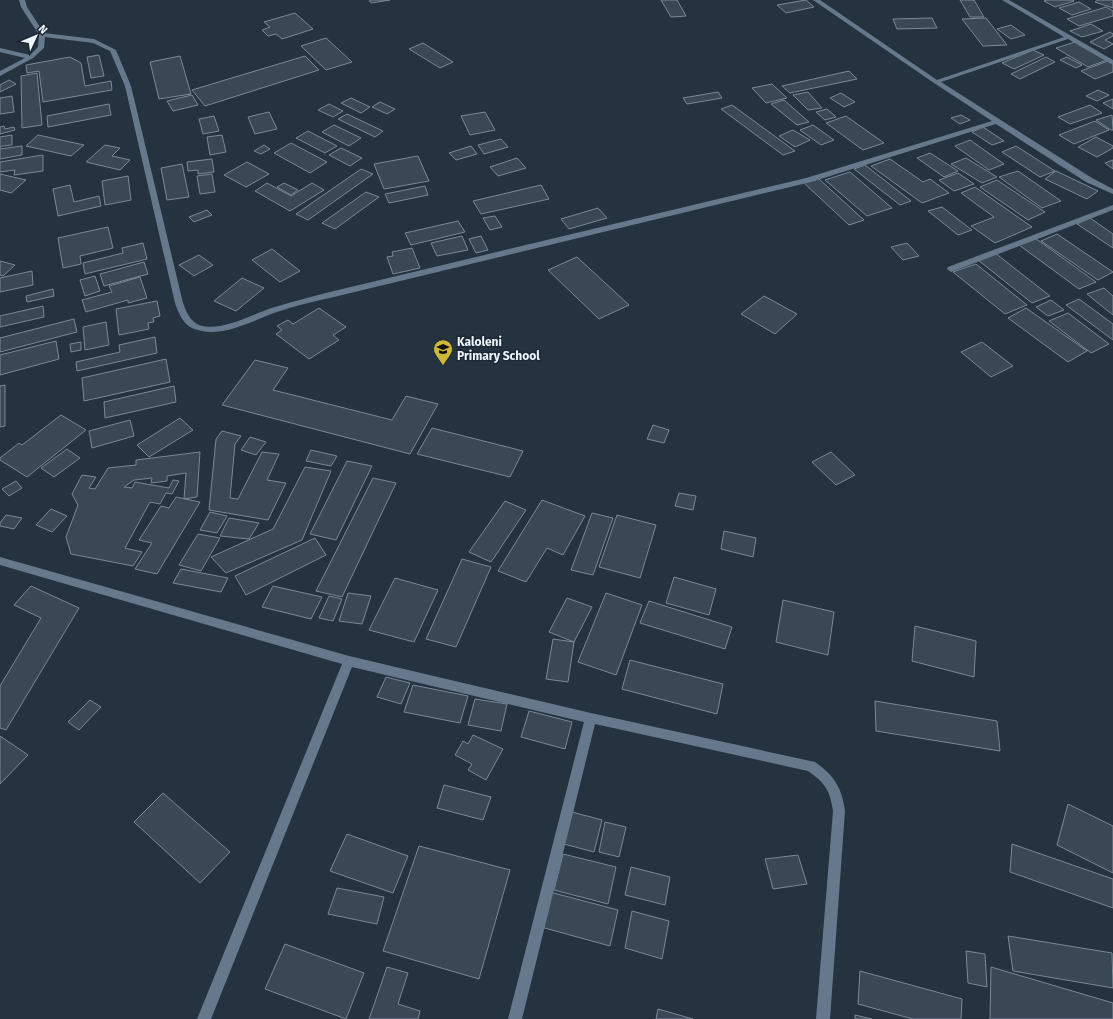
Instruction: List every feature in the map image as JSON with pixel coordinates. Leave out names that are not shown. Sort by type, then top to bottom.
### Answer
[{"type":"street","points":[[2,73],[31,57],[41,48],[42,35],[24,7],[22,0]]},
{"type":"street","points":[[816,0],[936,82],[1089,180],[1113,192]]},
{"type":"street","points":[[1005,0],[1113,63]]},
{"type":"street","points":[[42,35],[94,41],[113,50],[128,86],[179,303],[184,316],[194,326],[212,328],[236,325],[276,310],[334,294],[808,180],[998,122]]},
{"type":"street","points":[[936,82],[1069,37]]},
{"type":"street","points":[[0,50],[31,57]]},
{"type":"street","points":[[951,269],[1113,207]]},
{"type":"street","points":[[0,561],[349,661],[591,718],[811,766],[834,786],[839,811],[823,1019]]},
{"type":"street","points":[[204,1019],[349,661]]},
{"type":"street","points":[[515,1019],[591,718]]},
{"type":"building","points":[[369,0],[390,0],[371,3]]},
{"type":"building","points":[[661,0],[677,0],[686,16],[671,17]]},
{"type":"building","points":[[806,0],[814,7],[786,13],[777,5]]},
{"type":"building","points":[[960,0],[974,0],[984,17],[970,17]]},
{"type":"building","points":[[1098,0],[1113,0],[1113,8],[1095,2]]},
{"type":"building","points":[[1044,1],[1074,1],[1055,7]]},
{"type":"building","points":[[1079,2],[1091,9],[1072,15],[1059,8]]},
{"type":"building","points":[[1106,7],[1113,11],[1113,16],[1079,26],[1067,19]]},
{"type":"building","points":[[295,13],[313,29],[282,39],[276,34],[268,36],[262,30],[270,27],[264,22]]},
{"type":"building","points":[[932,18],[937,28],[897,29],[893,19]]},
{"type":"building","points":[[986,18],[1007,45],[983,46],[962,19]]},
{"type":"building","points":[[1091,24],[1103,31],[1082,37],[1070,31]]},
{"type":"building","points":[[1011,25],[1025,35],[1011,39],[997,29]]},
{"type":"building","points":[[1110,32],[1113,36],[1105,40],[1113,44],[1104,49],[1090,42]]},
{"type":"building","points":[[326,38],[352,62],[326,70],[301,46]]},
{"type":"building","points":[[1075,42],[1107,60],[1088,67],[1056,48]]},
{"type":"building","points":[[423,43],[453,62],[440,68],[409,49]]},
{"type":"building","points":[[1033,50],[1044,55],[1014,69],[1002,63]]},
{"type":"building","points":[[99,55],[104,76],[91,78],[87,57]]},
{"type":"building","points":[[180,56],[191,94],[159,99],[150,62]]},
{"type":"building","points":[[305,56],[319,70],[205,106],[192,90]]},
{"type":"building","points":[[70,57],[81,63],[85,86],[111,81],[112,90],[43,102],[39,71],[27,73],[26,65]]},
{"type":"building","points":[[1046,57],[1055,62],[1020,79],[1011,74]]},
{"type":"building","points":[[1067,57],[1082,65],[1076,68],[1060,60]]},
{"type":"building","points":[[1108,61],[1113,63],[1113,72],[1095,79],[1081,71]]},
{"type":"building","points":[[849,71],[857,79],[790,93],[782,86]]},
{"type":"building","points":[[37,73],[42,125],[22,128],[21,76]]},
{"type":"building","points":[[9,80],[16,84],[0,92],[0,85]]},
{"type":"building","points":[[772,84],[787,98],[766,103],[752,88]]},
{"type":"building","points":[[1098,90],[1109,95],[1097,101],[1086,96]]},
{"type":"building","points":[[718,92],[722,98],[687,104],[683,98]]},
{"type":"building","points":[[808,92],[822,108],[808,110],[793,95]]},
{"type":"building","points":[[841,93],[855,102],[844,107],[830,98]]},
{"type":"building","points":[[192,95],[198,105],[173,111],[167,101]]},
{"type":"building","points":[[12,96],[14,112],[0,114],[0,98]]},
{"type":"building","points":[[351,98],[370,107],[361,113],[341,103]]},
{"type":"building","points":[[1113,99],[1113,109],[1103,103]]},
{"type":"building","points":[[784,100],[809,122],[797,125],[771,104]]},
{"type":"building","points":[[380,102],[395,109],[387,114],[372,107]]},
{"type":"building","points":[[109,104],[111,115],[48,127],[47,116]]},
{"type":"building","points":[[329,104],[343,111],[333,117],[318,110]]},
{"type":"building","points":[[732,105],[795,151],[783,155],[721,109]]},
{"type":"building","points":[[1090,105],[1102,113],[1070,124],[1058,117]]},
{"type":"building","points":[[827,109],[836,117],[825,120],[816,112]]},
{"type":"building","points":[[269,112],[277,129],[255,134],[248,117]]},
{"type":"building","points":[[485,112],[495,130],[470,135],[461,116]]},
{"type":"building","points":[[347,114],[383,131],[375,137],[338,119]]},
{"type":"building","points":[[961,115],[970,120],[960,124],[951,118]]},
{"type":"building","points":[[1112,115],[1113,130],[1096,120]]},
{"type":"building","points":[[214,116],[219,131],[203,134],[199,119]]},
{"type":"building","points":[[846,116],[884,143],[863,150],[826,123]]},
{"type":"building","points":[[1095,121],[1109,130],[1074,144],[1059,135]]},
{"type":"building","points":[[334,125],[361,138],[349,146],[322,132]]},
{"type":"building","points":[[813,125],[834,140],[821,145],[800,130]]},
{"type":"building","points":[[4,126],[5,129],[14,127],[15,130],[0,134],[0,127]]},
{"type":"building","points":[[983,127],[1004,141],[992,145],[972,132]]},
{"type":"building","points":[[793,130],[810,140],[795,147],[779,136]]},
{"type":"building","points":[[308,131],[337,146],[325,153],[296,138]]},
{"type":"building","points":[[12,135],[12,145],[2,146],[0,148],[0,137]]},
{"type":"building","points":[[38,135],[84,145],[71,156],[26,146]]},
{"type":"building","points":[[222,135],[226,152],[210,155],[207,137]]},
{"type":"building","points":[[1096,137],[1113,146],[1113,148],[1097,157],[1078,147]]},
{"type":"building","points":[[501,139],[508,147],[484,154],[478,145]]},
{"type":"building","points":[[970,140],[1004,164],[989,170],[955,146]]},
{"type":"building","points":[[291,143],[327,162],[310,173],[274,153]]},
{"type":"building","points":[[105,145],[120,148],[112,156],[130,160],[120,170],[86,162]]},
{"type":"building","points":[[264,145],[270,149],[261,154],[254,151]]},
{"type":"building","points":[[22,146],[22,155],[0,159],[0,149]]},
{"type":"building","points":[[471,146],[477,154],[456,160],[449,153]]},
{"type":"building","points":[[1016,146],[1055,171],[1040,177],[1002,152]]},
{"type":"building","points":[[341,148],[362,158],[350,166],[329,155]]},
{"type":"building","points":[[930,153],[958,171],[944,177],[917,158]]},
{"type":"building","points":[[43,155],[43,171],[14,175],[15,170],[0,172],[0,162]]},
{"type":"building","points":[[418,156],[429,181],[384,189],[374,164]]},
{"type":"building","points":[[517,158],[526,168],[498,176],[490,167]]},
{"type":"building","points":[[966,158],[997,177],[982,183],[951,164]]},
{"type":"building","points":[[212,159],[214,172],[198,174],[198,170],[188,171],[187,162]]},
{"type":"building","points":[[890,159],[923,182],[930,179],[949,193],[922,203],[871,166]]},
{"type":"building","points":[[1113,160],[1113,169],[1105,163]]},
{"type":"building","points":[[247,162],[269,174],[246,187],[224,175]]},
{"type":"building","points":[[182,164],[189,197],[167,200],[161,168]]},
{"type":"building","points":[[865,165],[911,201],[900,205],[854,169]]},
{"type":"building","points":[[361,169],[373,174],[308,220],[296,214]]},
{"type":"building","points":[[1018,171],[1061,201],[1042,208],[999,177]]},
{"type":"building","points":[[1056,171],[1098,191],[1087,199],[1045,179]]},
{"type":"building","points":[[850,172],[892,208],[867,216],[825,180]]},
{"type":"building","points":[[958,173],[974,184],[954,191],[939,180]]},
{"type":"building","points":[[0,174],[26,180],[11,193],[0,190]]},
{"type":"building","points":[[212,174],[215,192],[200,194],[197,176]]},
{"type":"building","points":[[128,176],[131,200],[105,205],[102,181]]},
{"type":"building","points":[[819,179],[864,220],[849,225],[804,183]]},
{"type":"building","points":[[997,180],[1045,212],[1028,220],[980,187]]},
{"type":"building","points":[[267,183],[291,196],[312,183],[324,190],[290,211],[255,191]]},
{"type":"building","points":[[284,183],[298,190],[291,195],[277,187]]},
{"type":"building","points":[[70,185],[74,202],[99,196],[101,206],[58,216],[53,189]]},
{"type":"building","points":[[541,185],[549,199],[481,214],[473,201]]},
{"type":"building","points":[[425,186],[428,195],[389,203],[385,194]]},
{"type":"building","points":[[975,187],[1032,227],[995,243],[971,226],[994,217],[961,193]]},
{"type":"building","points":[[366,192],[379,197],[335,229],[322,223]]},
{"type":"building","points":[[942,207],[972,230],[958,235],[928,211]]},
{"type":"building","points":[[598,208],[607,218],[569,229],[561,219]]},
{"type":"building","points":[[207,210],[212,215],[194,222],[189,217]]},
{"type":"building","points":[[495,216],[502,227],[490,230],[483,218]]},
{"type":"building","points":[[1090,218],[1113,234],[1113,248],[1077,224]]},
{"type":"building","points":[[458,221],[465,232],[411,245],[405,233]]},
{"type":"building","points":[[108,227],[113,248],[80,256],[81,264],[63,268],[58,238]]},
{"type":"building","points":[[1057,234],[1113,272],[1098,280],[1041,241]]},
{"type":"building","points":[[462,236],[468,250],[437,256],[431,243]]},
{"type":"building","points":[[481,236],[488,250],[476,253],[469,239]]},
{"type":"building","points":[[1035,238],[1096,282],[1079,289],[1019,245]]},
{"type":"building","points":[[143,243],[147,259],[85,274],[83,263],[123,253],[122,248]]},
{"type":"building","points":[[907,243],[919,256],[903,260],[891,247]]},
{"type":"building","points":[[412,248],[420,268],[393,274],[387,257],[393,256],[392,252]]},
{"type":"building","points":[[272,249],[300,271],[280,282],[252,260]]},
{"type":"building","points":[[995,253],[1050,296],[1032,303],[978,260]]},
{"type":"building","points":[[199,255],[213,265],[194,276],[179,265]]},
{"type":"building","points":[[577,257],[629,305],[599,319],[548,270]]},
{"type":"building","points":[[0,261],[15,265],[3,276],[0,275]]},
{"type":"building","points":[[144,262],[148,274],[104,286],[100,274]]},
{"type":"building","points":[[976,264],[1027,305],[1005,314],[953,272]]},
{"type":"building","points":[[32,271],[33,285],[0,292],[0,278]]},
{"type":"building","points":[[95,276],[100,291],[85,296],[80,280]]},
{"type":"building","points":[[140,277],[147,298],[128,303],[128,300],[86,312],[82,300],[112,292],[109,286]]},
{"type":"building","points":[[242,278],[264,288],[236,311],[214,301]]},
{"type":"building","points":[[1104,288],[1113,296],[1113,315],[1087,294]]},
{"type":"building","points":[[53,289],[54,296],[27,302],[26,296]]},
{"type":"building","points":[[764,296],[797,314],[775,334],[741,314]]},
{"type":"building","points":[[1079,299],[1113,324],[1113,340],[1066,305]]},
{"type":"building","points":[[1051,300],[1064,310],[1048,316],[1036,307]]},
{"type":"building","points":[[157,301],[160,316],[153,318],[154,322],[148,323],[149,329],[119,335],[116,309]]},
{"type":"building","points":[[43,306],[44,317],[0,327],[0,316]]},
{"type":"building","points":[[319,308],[346,327],[333,335],[339,340],[309,359],[276,334],[282,330],[277,326],[288,320],[293,324]]},
{"type":"building","points":[[1026,308],[1087,351],[1068,362],[1008,318]]},
{"type":"building","points":[[1068,313],[1109,344],[1091,353],[1049,321]]},
{"type":"building","points":[[74,319],[77,332],[0,352],[0,338]]},
{"type":"building","points":[[106,322],[109,345],[85,350],[83,327]]},
{"type":"building","points":[[155,337],[157,353],[77,371],[76,362],[120,352],[119,345]]},
{"type":"building","points":[[56,341],[59,359],[0,375],[0,355]]},
{"type":"building","points":[[81,342],[81,350],[71,352],[70,344]]},
{"type":"building","points":[[982,342],[1013,366],[991,377],[961,352]]},
{"type":"building","points":[[166,359],[170,382],[84,401],[82,378]]},
{"type":"building","points":[[255,360],[288,368],[273,390],[392,420],[406,396],[438,404],[410,454],[222,405]]},
{"type":"building","points":[[5,385],[5,426],[0,427],[0,386]]},
{"type":"building","points":[[174,386],[176,402],[105,418],[104,402]]},
{"type":"building","points":[[61,415],[86,430],[27,477],[0,460],[0,458],[19,443],[22,445]]},
{"type":"building","points":[[180,418],[193,430],[149,457],[137,445]]},
{"type":"building","points":[[130,420],[134,436],[92,448],[89,431]]},
{"type":"building","points":[[653,425],[669,430],[664,443],[647,439]]},
{"type":"building","points":[[432,428],[523,451],[510,477],[417,454]]},
{"type":"building","points":[[222,431],[241,436],[235,444],[230,498],[238,499],[262,452],[279,454],[267,480],[286,483],[268,520],[209,510],[216,439]]},
{"type":"building","points":[[250,437],[266,442],[256,455],[241,450]]},
{"type":"building","points":[[67,449],[80,458],[54,477],[41,468]]},
{"type":"building","points":[[311,450],[337,456],[331,466],[306,461]]},
{"type":"building","points":[[200,452],[197,497],[184,499],[186,473],[167,476],[167,481],[151,483],[152,478],[134,480],[124,487],[132,488],[135,482],[169,488],[173,480],[179,481],[172,494],[166,493],[160,504],[150,502],[125,548],[142,552],[133,566],[71,554],[66,537],[78,505],[72,494],[82,475],[96,477],[89,488],[95,489],[108,468],[136,465],[136,460]]},
{"type":"building","points":[[831,452],[855,475],[836,485],[812,462]]},
{"type":"building","points":[[347,461],[372,466],[336,540],[310,534]]},
{"type":"building","points":[[305,467],[331,471],[302,540],[226,573],[211,557],[273,529]]},
{"type":"building","points":[[373,478],[396,483],[342,597],[316,591]]},
{"type":"building","points":[[16,481],[22,488],[9,496],[2,489]]},
{"type":"building","points":[[679,493],[696,496],[693,510],[675,506]]},
{"type":"building","points":[[176,497],[200,502],[157,574],[135,569],[152,543],[139,540],[161,506],[169,508]]},
{"type":"building","points":[[542,500],[585,516],[563,555],[547,548],[526,582],[498,571]]},
{"type":"building","points":[[505,501],[526,510],[491,562],[469,552]]},
{"type":"building","points":[[51,509],[67,516],[52,532],[36,525]]},
{"type":"building","points":[[210,512],[227,516],[217,533],[200,530]]},
{"type":"building","points":[[592,513],[613,518],[593,575],[571,570]]},
{"type":"building","points":[[6,515],[22,518],[14,529],[0,526],[0,523]]},
{"type":"building","points":[[617,515],[656,525],[640,578],[599,567]]},
{"type":"building","points":[[229,518],[259,523],[249,539],[220,536]]},
{"type":"building","points":[[724,531],[756,538],[753,557],[721,549]]},
{"type":"building","points":[[198,534],[220,538],[201,571],[179,565]]},
{"type":"building","points":[[315,538],[326,555],[246,595],[235,576]]},
{"type":"building","points":[[462,559],[491,567],[456,647],[426,639]]},
{"type":"building","points":[[181,569],[228,578],[221,592],[173,583]]},
{"type":"building","points":[[674,577],[716,589],[709,615],[666,603]]},
{"type":"building","points":[[395,578],[438,590],[414,642],[369,630]]},
{"type":"building","points":[[31,586],[79,608],[6,730],[0,728],[0,686],[41,618],[14,605]]},
{"type":"building","points":[[273,586],[322,597],[311,619],[262,607]]},
{"type":"building","points":[[348,593],[371,596],[362,624],[339,621]]},
{"type":"building","points":[[606,593],[642,605],[616,675],[578,662]]},
{"type":"building","points":[[329,596],[342,599],[333,621],[319,618]]},
{"type":"building","points":[[567,598],[592,607],[574,642],[549,632]]},
{"type":"building","points":[[783,600],[834,612],[828,655],[776,642]]},
{"type":"building","points":[[649,601],[732,627],[725,649],[640,623]]},
{"type":"building","points":[[915,626],[976,641],[974,677],[912,661]]},
{"type":"building","points":[[553,639],[574,642],[568,682],[546,679]]},
{"type":"building","points":[[630,660],[723,684],[717,714],[622,689]]},
{"type":"building","points":[[386,677],[410,683],[401,704],[377,697]]},
{"type":"building","points":[[413,685],[468,696],[460,723],[404,712]]},
{"type":"building","points":[[475,699],[507,704],[501,731],[468,725]]},
{"type":"building","points":[[90,700],[101,707],[79,730],[68,722]]},
{"type":"building","points":[[875,701],[997,721],[1000,751],[876,731]]},
{"type":"building","points":[[529,711],[572,722],[565,749],[521,737]]},
{"type":"building","points":[[473,735],[503,749],[486,780],[468,770],[472,764],[455,755],[463,741],[468,744]]},
{"type":"building","points":[[0,736],[28,755],[0,784]]},
{"type":"building","points":[[444,785],[491,797],[483,820],[437,808]]},
{"type":"building","points":[[163,793],[230,852],[200,883],[134,822]]},
{"type":"building","points":[[1068,804],[1113,826],[1113,873],[1057,845]]},
{"type":"building","points":[[572,812],[602,820],[594,852],[564,844]]},
{"type":"building","points":[[605,822],[626,827],[619,857],[599,852]]},
{"type":"building","points":[[347,834],[408,856],[393,893],[330,871]]},
{"type":"building","points":[[1012,844],[1113,879],[1113,908],[1010,872]]},
{"type":"building","points":[[419,846],[510,870],[479,979],[383,951]]},
{"type":"building","points":[[563,854],[616,867],[608,904],[554,890]]},
{"type":"building","points":[[798,855],[807,884],[773,889],[765,859]]},
{"type":"building","points":[[631,867],[670,877],[665,905],[625,895]]},
{"type":"building","points":[[337,888],[384,897],[377,924],[328,914]]},
{"type":"building","points":[[550,892],[618,910],[610,946],[541,927]]},
{"type":"building","points":[[632,911],[669,921],[662,959],[625,948]]},
{"type":"building","points":[[1008,936],[1112,953],[1113,988],[1013,971]]},
{"type":"building","points":[[285,944],[364,973],[346,1019],[265,989]]},
{"type":"building","points":[[966,951],[985,954],[987,987],[968,983]]},
{"type":"building","points":[[387,967],[408,973],[398,1004],[420,1011],[418,1019],[369,1019]]},
{"type":"building","points":[[991,967],[1113,1003],[1113,1019],[990,1019]]},
{"type":"building","points":[[860,971],[962,999],[961,1019],[913,1019],[858,1004]]},
{"type":"building","points":[[658,1009],[693,1019],[656,1019]]},
{"type":"building","points":[[855,1015],[872,1019],[855,1019]]},
{"type":"place","name":"Kaloleni Primary School","points":[[443,366]]}]
